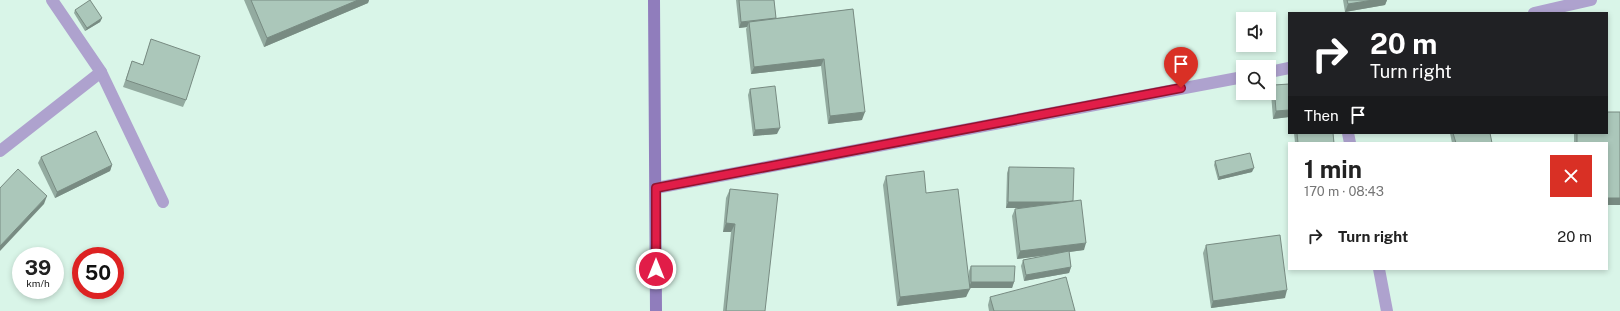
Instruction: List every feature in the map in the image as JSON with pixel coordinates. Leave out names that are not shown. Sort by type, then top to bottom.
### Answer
[{"type":"main road","points":[[654,0],[656,311]]},
{"type":"street","points":[[52,0],[100,72],[163,202]]},
{"type":"street","points":[[1538,12],[1590,0]]},
{"type":"street","points":[[1276,71],[1288,68]]},
{"type":"street","points":[[0,151],[100,72]]},
{"type":"street","points":[[656,188],[1236,78]]},
{"type":"street","points":[[1379,270],[1387,311]]},
{"type":"building","points":[[90,0],[102,18],[87,28],[75,10]]},
{"type":"building","points":[[251,0],[358,0],[267,38]]},
{"type":"building","points":[[739,0],[774,0],[776,18],[741,22]]},
{"type":"building","points":[[1347,0],[1373,0],[1348,4]]},
{"type":"building","points":[[853,9],[865,112],[830,116],[824,59],[754,67],[749,22]]},
{"type":"building","points":[[151,39],[200,56],[186,100],[126,80],[132,61],[143,65]]},
{"type":"building","points":[[1288,84],[1288,110],[1276,111],[1276,85]]},
{"type":"building","points":[[775,86],[780,128],[755,130],[750,89]]},
{"type":"building","points":[[1608,112],[1620,112],[1620,198],[1608,198],[1608,142],[1577,142],[1577,134],[1608,134]]},
{"type":"building","points":[[96,131],[112,165],[57,192],[41,157]]},
{"type":"building","points":[[1297,134],[1333,134],[1334,142],[1298,142]]},
{"type":"building","points":[[1453,134],[1490,134],[1492,142],[1456,142]]},
{"type":"building","points":[[1250,153],[1254,168],[1219,177],[1215,161]]},
{"type":"building","points":[[1009,167],[1074,168],[1073,201],[1008,202]]},
{"type":"building","points":[[18,169],[47,196],[0,246],[0,188]]},
{"type":"building","points":[[924,171],[926,193],[958,189],[970,289],[900,297],[886,176]]},
{"type":"building","points":[[730,189],[778,194],[765,311],[726,311],[735,224],[726,223]]},
{"type":"building","points":[[1081,200],[1086,243],[1020,251],[1015,209]]},
{"type":"building","points":[[1280,235],[1287,290],[1213,301],[1206,245]]},
{"type":"building","points":[[1069,251],[1071,267],[1026,275],[1023,260]]},
{"type":"building","points":[[971,266],[1015,266],[1014,282],[971,282]]},
{"type":"building","points":[[1066,277],[1075,311],[994,311],[990,297]]},
{"type":"route","points":[[656,269],[656,188],[1181,88]]}]
